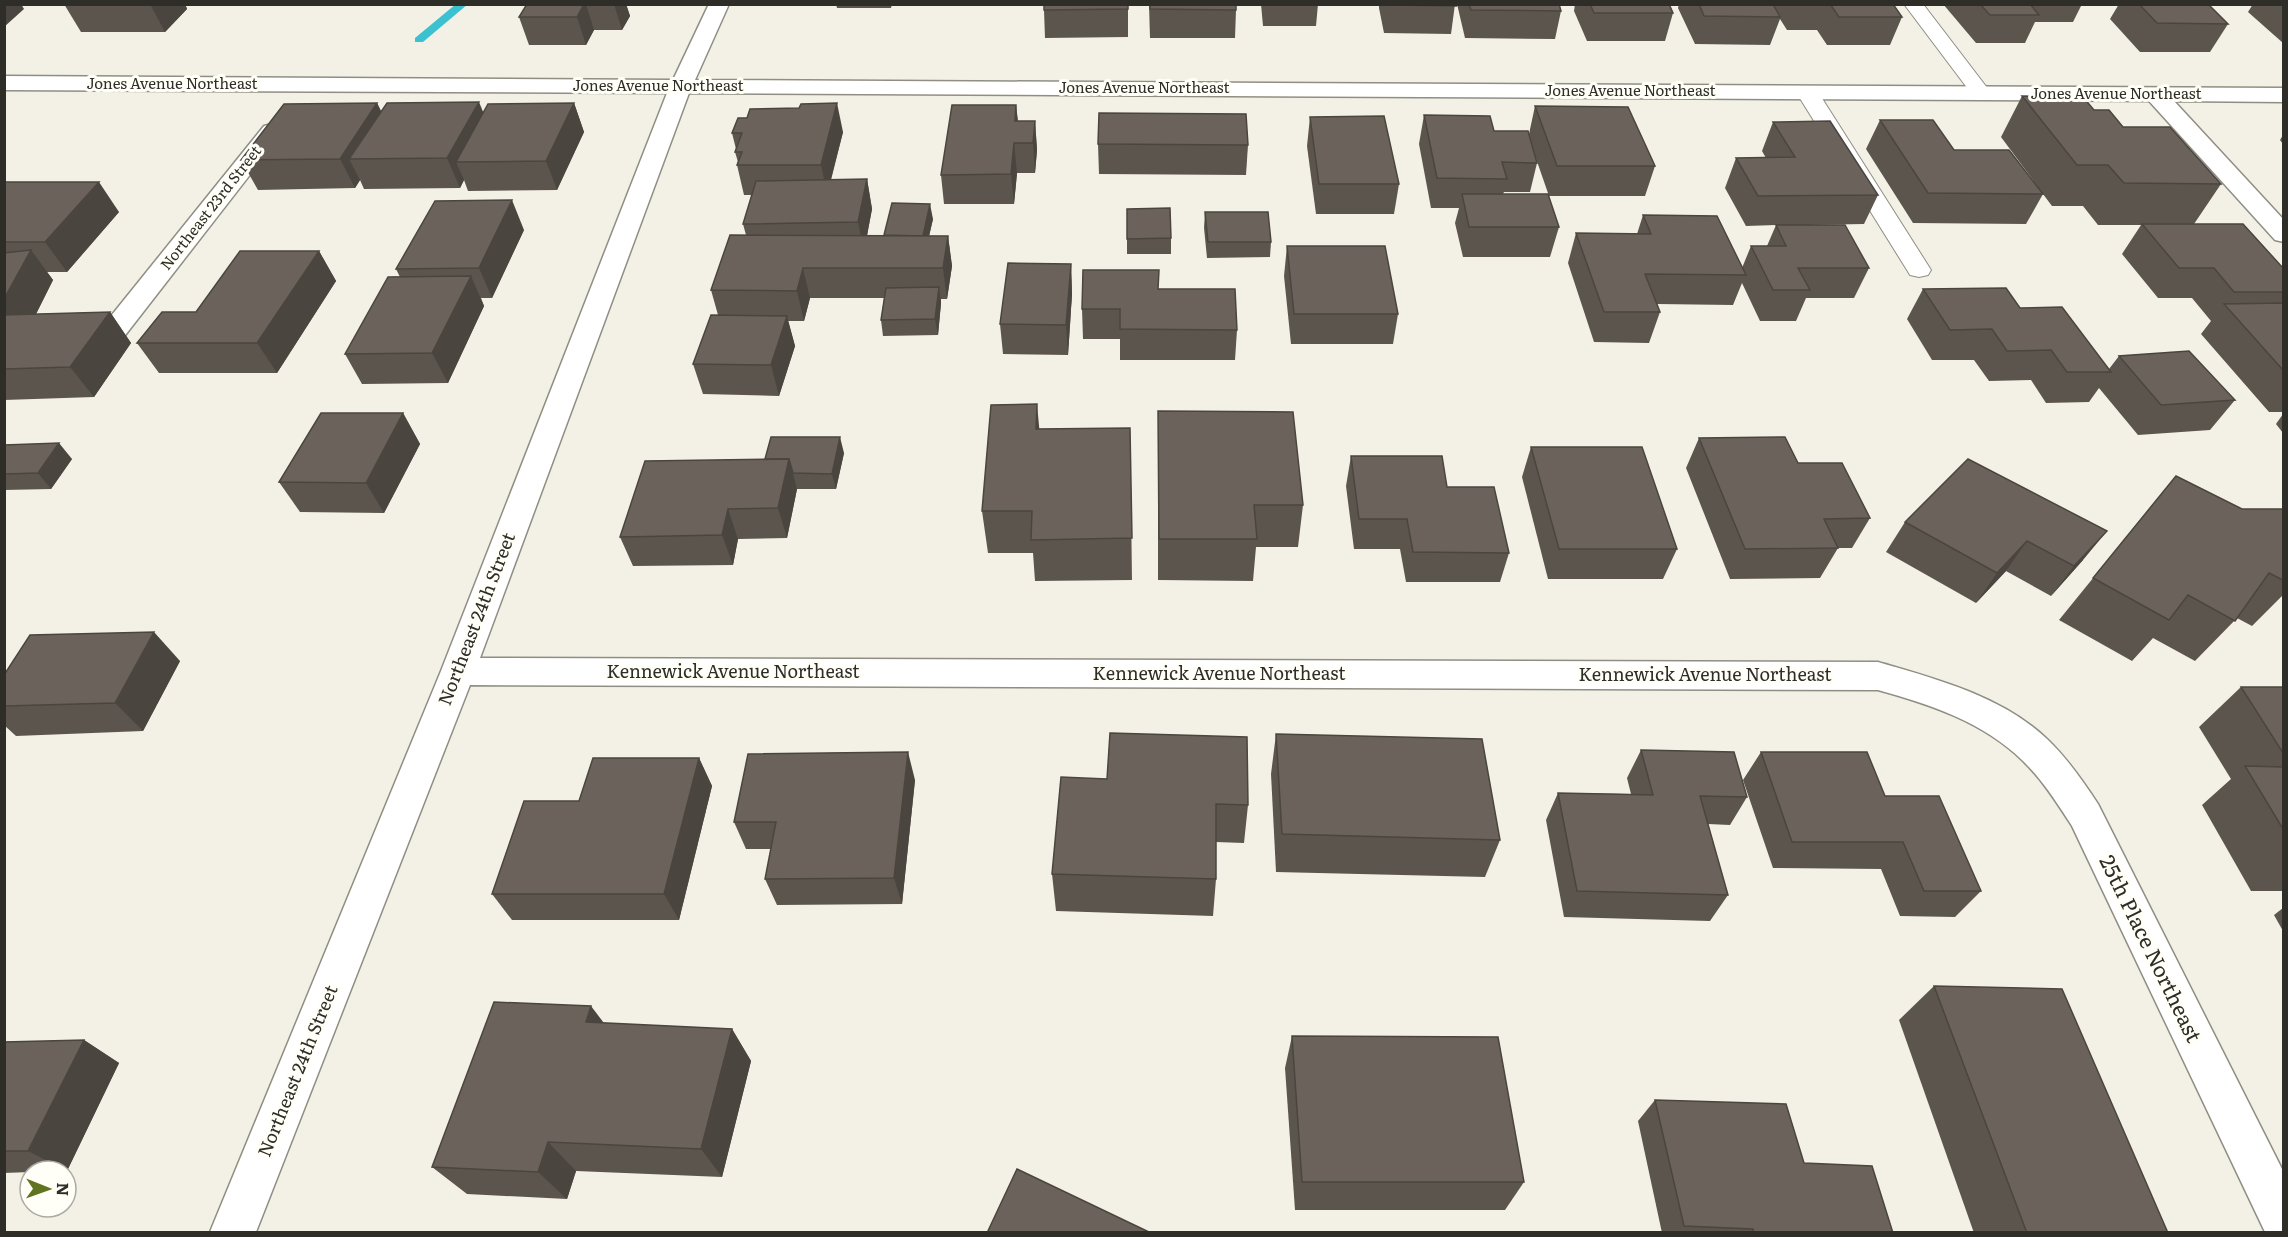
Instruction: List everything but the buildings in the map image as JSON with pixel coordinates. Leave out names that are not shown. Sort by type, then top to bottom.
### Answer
[{"type":"street","name":"Northeast 24th Street","points":[[232,1233],[458,671],[681,86],[719,4]]},
{"type":"street","name":"Jones Avenue Northeast","points":[[4,84],[296,100],[681,86],[2283,94]]},
{"type":"street","points":[[2155,94],[2283,235]]},
{"type":"street","name":"Northeast 23rd Street","points":[[113,332],[296,100]]},
{"type":"street","name":"Kennewick Avenue Northeast","points":[[458,671],[1878,676],[1926,689],[1975,710]]},
{"type":"street","name":"25th Place Northeast","points":[[1975,710],[2025,741],[2062,782],[2085,815],[2283,1222]]},
{"type":"lane","points":[[1913,4],[1980,93]]},
{"type":"lane","points":[[1807,92],[1919,270]]},
{"type":"waterway","points":[[419,40],[463,4]]}]
